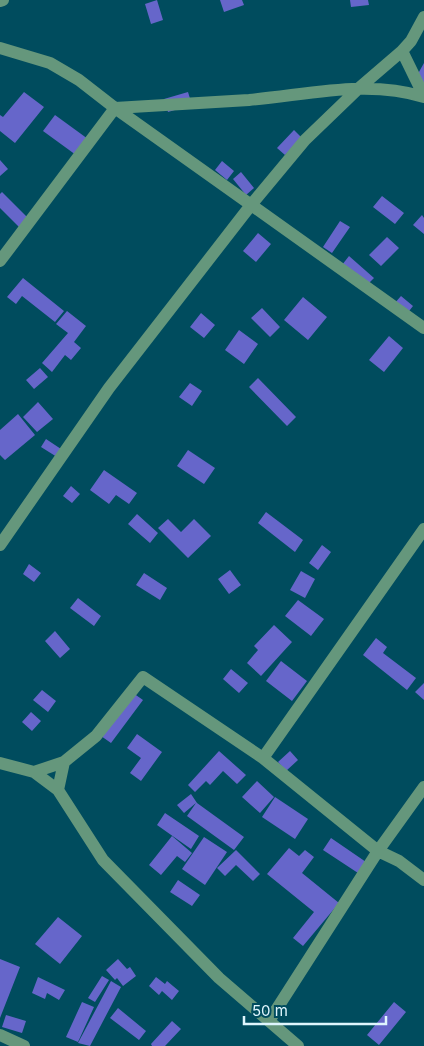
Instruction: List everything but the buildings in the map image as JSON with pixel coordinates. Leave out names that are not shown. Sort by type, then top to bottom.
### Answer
[{"type":"street","points":[[0,545],[109,388],[251,205],[305,140],[359,88],[402,51],[411,41],[424,17]]},
{"type":"street","points":[[0,48],[50,64],[79,80],[115,108],[424,328]]},
{"type":"street","points":[[402,51],[424,97]]},
{"type":"street","points":[[0,262],[115,108],[250,100],[359,88],[410,93],[424,97]]},
{"type":"street","points":[[263,758],[424,529]]},
{"type":"street","points":[[34,772],[64,762],[96,736],[143,677],[263,758],[378,851],[399,861],[424,880]]},
{"type":"street","points":[[58,790],[64,762]]},
{"type":"street","points":[[0,763],[34,772],[58,790],[103,860],[218,978],[298,1046]]},
{"type":"street","points":[[270,1021],[378,851],[424,787]]},
{"type":"street","points":[[0,1035],[24,1046]]}]
